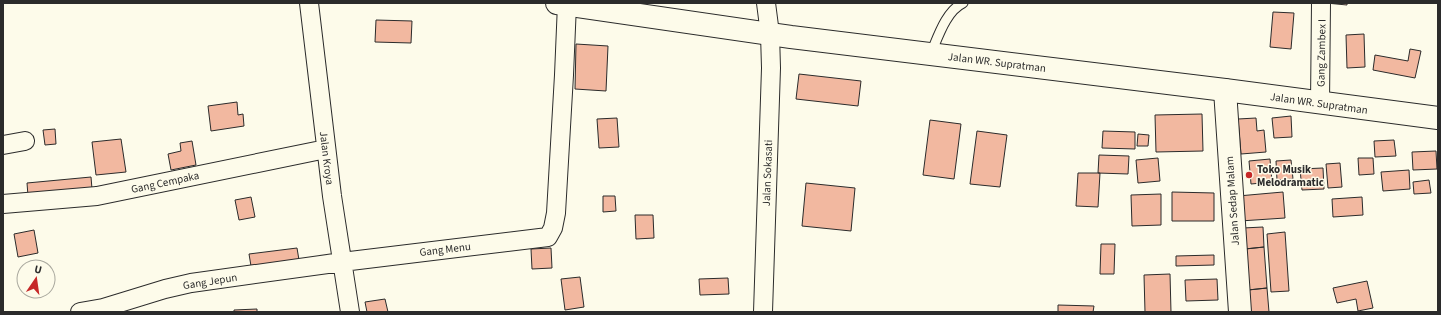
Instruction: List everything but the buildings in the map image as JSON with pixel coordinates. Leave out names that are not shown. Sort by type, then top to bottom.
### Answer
[{"type":"main road","name":"Jalan WR. Supratman","points":[[562,4],[770,34],[931,53],[1438,118]]},
{"type":"main road","name":"Jalan Sedap Malam","points":[[1225,90],[1240,312]]},
{"type":"street","name":"Jalan Kroya","points":[[309,3],[326,149],[350,312]]},
{"type":"street","name":"Jalan Sokasati","points":[[764,312],[771,68],[770,34],[766,3]]},
{"type":"street","name":"Gang Zambex I","points":[[1320,103],[1322,3]]},
{"type":"street","name":"Gang Menu","points":[[342,262],[548,236],[553,228],[556,213],[564,75],[562,4]]},
{"type":"street","points":[[3,145],[25,141]]},
{"type":"street","name":"Gang Cempaka","points":[[3,204],[97,196],[326,149]]},
{"type":"street","name":"Gang Jepun","points":[[80,312],[104,308],[165,289],[191,283],[342,262]]},
{"type":"lane","points":[[931,53],[947,19],[957,6],[963,3]]},
{"type":"place","name":"Toko Musik Melodramatic","points":[[1249,175]]}]
